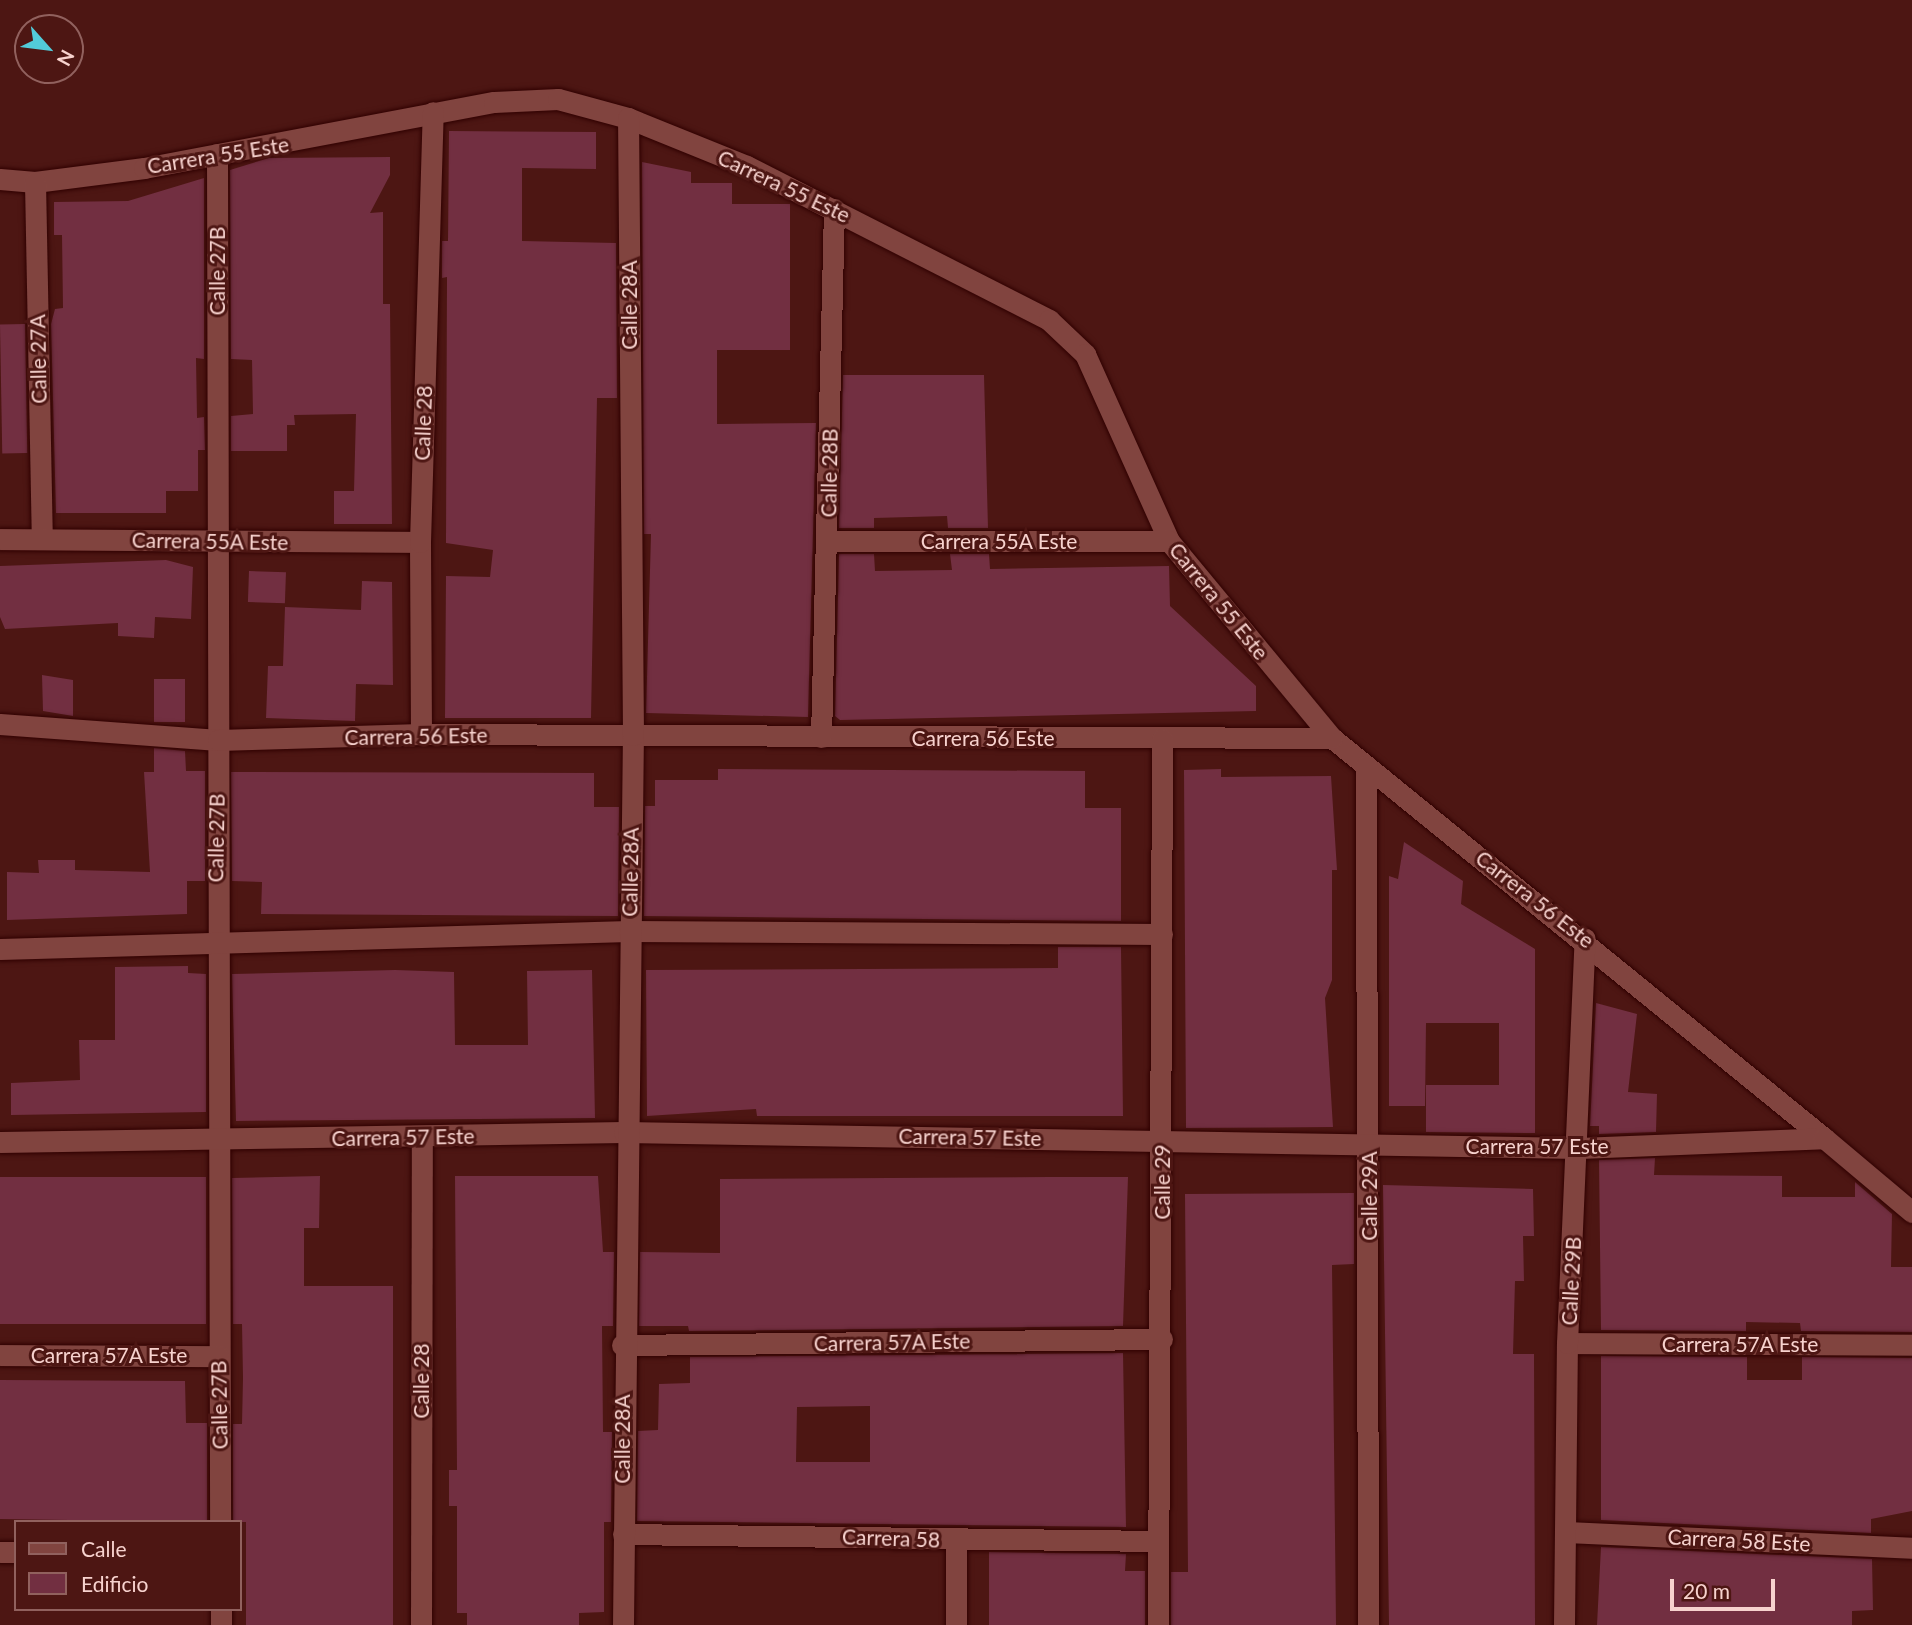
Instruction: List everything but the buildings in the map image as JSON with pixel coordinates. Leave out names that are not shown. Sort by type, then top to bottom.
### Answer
[{"type":"street","name":"Carrera 55 Este","points":[[0,179],[35,182],[217,154],[433,112],[558,99],[628,118],[834,209],[1049,320],[1085,354],[1169,541],[1332,738]]},
{"type":"street","name":"Calle 28","points":[[421,734],[419,541],[433,112]]},
{"type":"street","name":"Calle 28A","points":[[623,1625],[624,1132],[633,735],[628,118]]},
{"type":"street","name":"Calle 27B","points":[[217,154],[218,740],[214,940],[219,1140],[220,1520]]},
{"type":"street","name":"Calle 27A","points":[[35,182],[42,537]]},
{"type":"street","name":"Calle 28B","points":[[821,737],[828,541],[834,209]]},
{"type":"street","name":"Carrera 55A Este","points":[[0,538],[218,543],[419,541]]},
{"type":"street","name":"Carrera 55A Este","points":[[828,541],[1169,541]]},
{"type":"street","name":"Carrera 56 Este","points":[[0,724],[218,740],[421,734],[1162,740],[1332,738],[1585,938],[1824,1138]]},
{"type":"street","name":"Calle 29","points":[[1158,1625],[1162,1339],[1162,740]]},
{"type":"street","name":"Calle 29A","points":[[1366,766],[1369,1144],[1368,1625]]},
{"type":"street","points":[[0,948],[214,940],[629,931],[1162,934]]},
{"type":"street","name":"Calle 29B","points":[[1564,1625],[1567,1343],[1579,1148],[1585,938]]},
{"type":"street","name":"Carrera 57 Este","points":[[0,1142],[624,1132],[1579,1148],[1824,1138]]},
{"type":"street","name":"Calle 28","points":[[421,1625],[422,1137]]},
{"type":"street","points":[[1824,1138],[1912,1212]]},
{"type":"street","name":"Carrera 57A Este","points":[[622,1345],[1162,1339]]},
{"type":"street","name":"Carrera 57A Este","points":[[1567,1343],[1912,1345]]},
{"type":"street","name":"Carrera 57A Este","points":[[0,1354],[218,1356]]},
{"type":"street","name":"Carrera 58 Este","points":[[1566,1532],[1912,1548]]},
{"type":"street","name":"Carrera 58","points":[[623,1534],[1158,1541]]},
{"type":"street","points":[[956,1539],[956,1625]]}]
